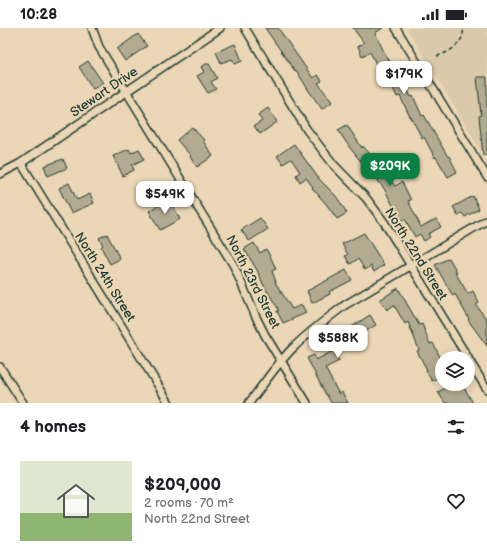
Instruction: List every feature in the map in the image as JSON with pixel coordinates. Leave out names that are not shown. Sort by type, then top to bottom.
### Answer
[{"type":"street","name":"North 23rd Street","points":[[92,28],[99,47],[234,266],[256,317],[307,403]]},
{"type":"street","name":"Stewart Drive","points":[[0,174],[21,163],[220,28]]},
{"type":"street","name":"North 22nd Street","points":[[245,28],[307,130],[334,165],[366,198],[384,222],[464,351]]},
{"type":"street","points":[[396,28],[487,177]]},
{"type":"street","name":"North 24th Street","points":[[21,163],[169,403]]},
{"type":"street","points":[[249,403],[295,345],[323,321],[345,305],[487,220]]},
{"type":"street","points":[[0,367],[23,403]]},
{"type":"street","name":"North 22nd Street","points":[[475,369],[487,389]]},
{"type":"path","points":[[438,56],[448,52],[460,41],[464,28]]},
{"type":"shaded area","points":[[407,28],[487,28],[487,160]]},
{"type":"building","points":[[265,28],[278,28],[313,78],[318,75],[322,81],[318,83],[332,102],[322,109]]},
{"type":"building","points":[[353,28],[383,28],[375,33],[386,56],[400,75],[411,97],[413,96],[422,116],[424,115],[457,172],[448,177],[436,157],[435,158],[424,137],[422,138],[400,96],[397,97],[388,77],[386,78],[370,52],[362,56],[358,46],[364,43]]},
{"type":"building","points":[[138,34],[147,46],[125,61],[117,49]]},
{"type":"building","points":[[235,44],[242,61],[235,64],[232,59],[221,63],[216,52]]},
{"type":"building","points":[[88,61],[103,83],[93,89],[79,67]]},
{"type":"building","points":[[209,64],[217,78],[211,82],[216,89],[208,93],[197,76],[204,72],[201,67]]},
{"type":"building","points":[[477,77],[487,77],[487,155],[483,155]]},
{"type":"building","points":[[268,108],[277,122],[260,134],[254,126],[262,121],[258,115]]},
{"type":"building","points":[[347,125],[362,148],[363,146],[381,167],[387,162],[394,171],[387,176],[395,186],[402,182],[411,200],[408,201],[421,227],[436,219],[441,227],[428,234],[430,237],[424,241],[420,234],[415,237],[405,219],[401,221],[385,190],[350,148],[338,130]]},
{"type":"building","points":[[192,127],[204,140],[203,141],[213,156],[197,167],[190,157],[191,156],[177,140]]},
{"type":"building","points":[[294,144],[319,179],[336,196],[347,213],[337,219],[312,188],[313,187],[306,178],[300,182],[296,175],[300,172],[291,159],[283,164],[277,156]]},
{"type":"building","points":[[129,149],[131,153],[139,149],[144,159],[132,165],[134,170],[123,176],[113,156]]},
{"type":"building","points":[[63,159],[67,168],[48,176],[44,166]]},
{"type":"building","points":[[69,183],[77,200],[90,194],[94,203],[71,213],[59,188]]},
{"type":"building","points":[[473,196],[479,209],[465,217],[462,213],[458,215],[453,207]]},
{"type":"building","points":[[169,199],[180,219],[160,230],[149,211]]},
{"type":"building","points":[[260,218],[268,229],[249,241],[241,230]]},
{"type":"building","points":[[364,233],[384,265],[374,272],[371,266],[365,270],[358,259],[350,264],[345,256],[348,255],[342,244]]},
{"type":"building","points":[[107,234],[120,259],[110,264],[101,247],[103,245],[99,238]]},
{"type":"building","points":[[254,243],[260,253],[266,249],[276,269],[272,271],[275,282],[292,309],[302,305],[306,313],[283,323],[277,311],[279,310],[244,249]]},
{"type":"building","points":[[449,258],[457,272],[455,272],[468,294],[473,291],[479,303],[476,305],[487,320],[487,346],[468,320],[469,319],[455,294],[453,296],[435,265]]},
{"type":"building","points":[[346,270],[352,280],[312,303],[307,291]]},
{"type":"building","points":[[398,288],[419,325],[422,324],[430,344],[433,343],[437,351],[435,351],[435,379],[432,381],[426,371],[427,370],[417,351],[419,350],[408,322],[405,324],[394,305],[387,310],[380,300]]},
{"type":"building","points":[[370,315],[376,325],[335,353],[339,361],[325,368],[339,394],[342,392],[348,403],[331,403],[307,358],[314,355],[316,360],[331,352],[328,345],[338,340],[336,337]]},
{"type":"building","points":[[466,391],[473,403],[445,403],[438,392]]}]
